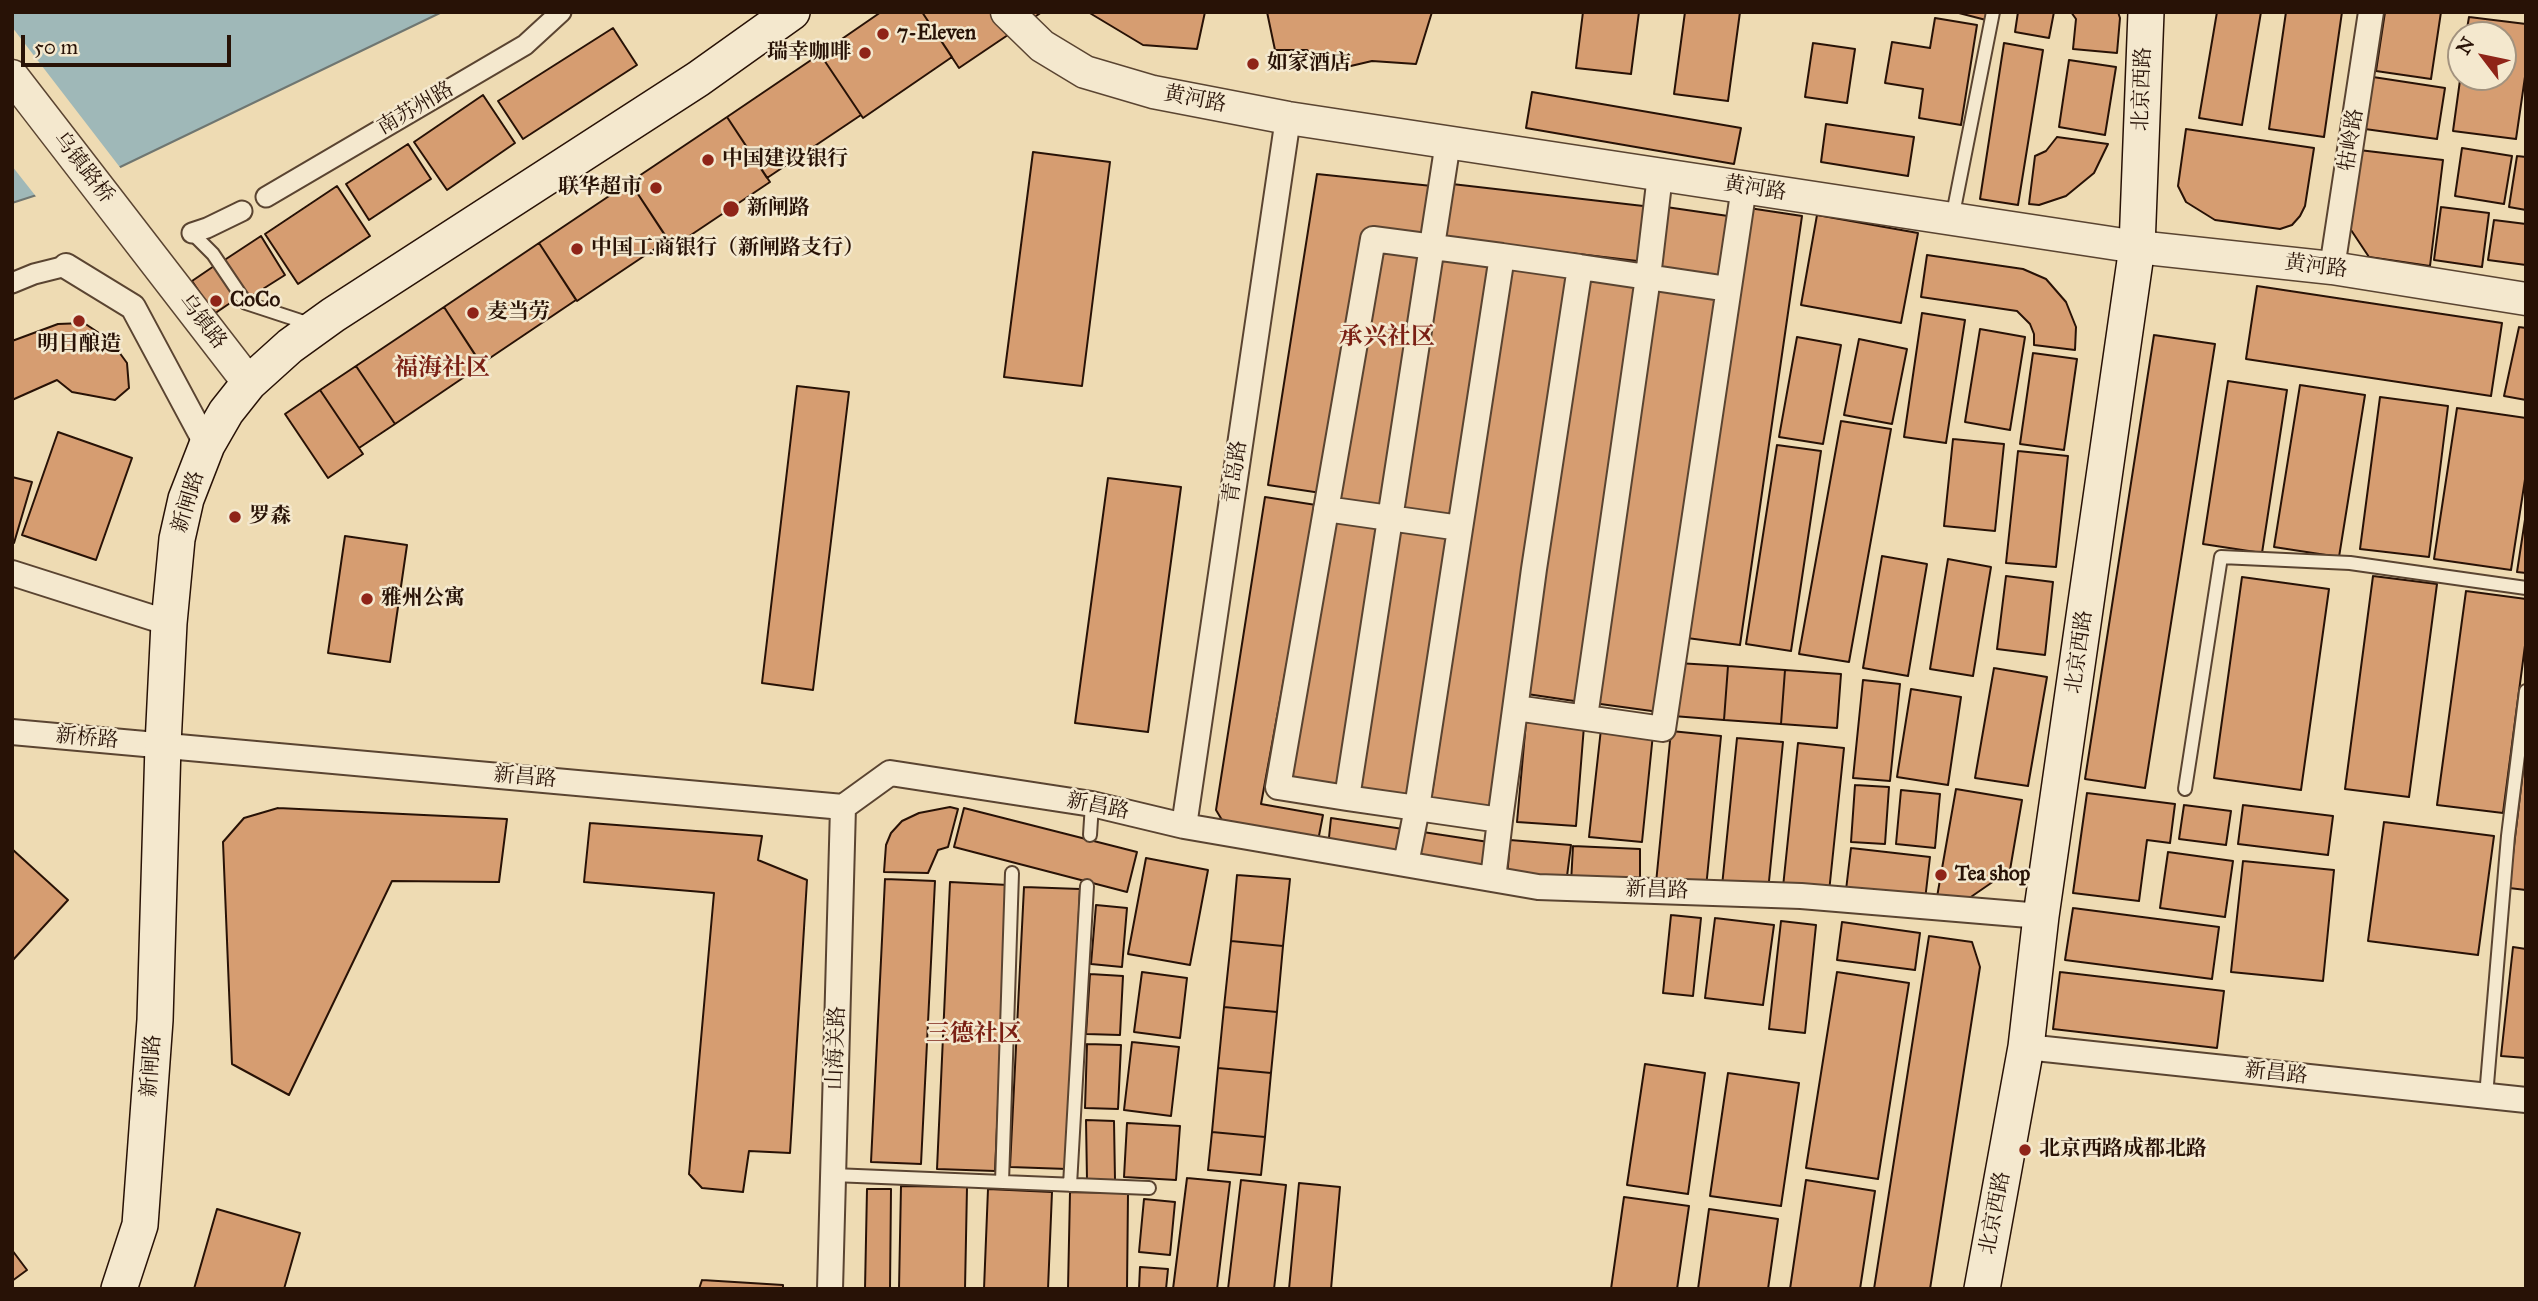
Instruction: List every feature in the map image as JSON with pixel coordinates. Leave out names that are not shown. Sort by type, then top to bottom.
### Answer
[{"type":"main road","name":"新闸路","points":[[119,1289],[140,1225],[155,1020],[163,745],[169,623],[177,539],[186,499],[207,445],[226,412],[249,383],[317,326],[698,79],[792,12]]},
{"type":"main road","name":"北京西路","points":[[1982,1289],[2026,1048],[2041,916],[2137,247],[2146,12]]},
{"type":"street","name":"南苏州路","points":[[266,197],[525,45],[561,12]]},
{"type":"street","name":"黄河路","points":[[1007,12],[1042,46],[1085,72],[1153,92],[1288,118],[2137,247],[2332,268],[2526,299]]},
{"type":"street","name":"牯岭路","points":[[2332,268],[2371,12]]},
{"type":"street","name":"乌镇路桥","points":[[12,76],[154,260]]},
{"type":"street","name":"青岛路","points":[[1184,825],[1288,118]]},
{"type":"street","points":[[1347,798],[1448,142]]},
{"type":"street","points":[[1585,717],[1660,175]]},
{"type":"street","points":[[1516,708],[1663,729],[1744,187]]},
{"type":"street","points":[[191,233],[242,211]]},
{"type":"street","points":[[1500,820],[1278,787],[1373,239],[1432,245],[1728,289]]},
{"type":"street","points":[[1406,864],[1417,808],[1502,256]]},
{"type":"street","name":"乌镇路","points":[[154,260],[249,383]]},
{"type":"street","points":[[12,283],[66,266],[133,307],[207,445]]},
{"type":"street","points":[[1493,880],[1580,267]]},
{"type":"street","points":[[1326,509],[1460,528]]},
{"type":"street","points":[[12,573],[169,623]]},
{"type":"street","name":"新桥路","points":[[12,732],[163,745]]},
{"type":"street","name":"新昌路","points":[[163,745],[843,807],[890,773],[1092,804],[1184,825],[1538,887],[1801,896],[2041,916]]},
{"type":"street","name":"山海关路","points":[[830,1289],[843,807]]},
{"type":"street","name":"新昌路","points":[[2026,1048],[2508,1096]]},
{"type":"lane","points":[[1952,219],[1993,12]]},
{"type":"lane","points":[[191,233],[213,254],[246,303],[317,326]]},
{"type":"lane","points":[[2185,789],[2221,557],[2350,563],[2526,588]]},
{"type":"lane","points":[[2508,1096],[2508,836],[2526,691]]},
{"type":"lane","points":[[1090,835],[1092,804]]},
{"type":"lane","points":[[1002,1182],[1012,873]]},
{"type":"lane","points":[[1070,1185],[1087,886]]},
{"type":"lane","points":[[834,1175],[1149,1188]]},
{"type":"water","points":[[12,12],[442,12],[114,170],[12,203]]},
{"type":"pier","points":[[12,27],[122,170],[38,199],[12,166]]},
{"type":"building","points":[[881,12],[922,12],[952,57],[863,118],[820,54]]},
{"type":"building","points":[[922,12],[1042,12],[959,68]]},
{"type":"building","points":[[1088,12],[1205,12],[1197,49],[1143,45]]},
{"type":"building","points":[[1267,12],[1432,12],[1416,64],[1372,61],[1338,69],[1323,66],[1307,50],[1275,50]]},
{"type":"building","points":[[1583,12],[1639,12],[1631,74],[1576,68]]},
{"type":"building","points":[[1685,12],[1740,12],[1728,101],[1674,94]]},
{"type":"building","points":[[1955,12],[1987,12],[1986,20]]},
{"type":"building","points":[[2018,12],[2054,12],[2049,38],[2015,32]]},
{"type":"building","points":[[2071,12],[2118,12],[2120,18],[2117,53],[2073,49],[2076,19]]},
{"type":"building","points":[[2217,12],[2261,12],[2242,125],[2199,118]]},
{"type":"building","points":[[2286,12],[2342,12],[2324,137],[2269,129]]},
{"type":"building","points":[[2385,12],[2441,12],[2431,79],[2376,71]]},
{"type":"building","points":[[2469,17],[2502,21],[2468,21]]},
{"type":"building","points":[[1935,18],[1977,25],[1961,125],[1919,118],[1923,89],[1885,83],[1892,42],[1930,48]]},
{"type":"building","points":[[2517,23],[2526,24],[2526,70],[2516,139],[2453,131],[2459,91],[2517,91]]},
{"type":"building","points":[[613,28],[637,65],[523,139],[498,101]]},
{"type":"building","points":[[1813,43],[1855,49],[1847,103],[1805,97]]},
{"type":"building","points":[[2004,43],[2043,50],[2018,205],[1980,199]]},
{"type":"building","points":[[820,54],[861,115],[767,178],[727,117]]},
{"type":"building","points":[[2069,60],[2116,67],[2105,135],[2059,127]]},
{"type":"building","points":[[2373,77],[2445,88],[2437,139],[2365,129]]},
{"type":"building","points":[[1532,92],[1741,128],[1734,164],[1526,128]]},
{"type":"building","points":[[483,95],[515,143],[447,190],[414,142]]},
{"type":"building","points":[[727,117],[770,182],[673,247],[630,182]]},
{"type":"building","points":[[1826,124],[1914,137],[1908,176],[1821,162]]},
{"type":"building","points":[[2186,129],[2314,148],[2305,206],[2300,216],[2292,225],[2280,229],[2215,220],[2186,202],[2178,186]]},
{"type":"building","points":[[2057,137],[2108,144],[2094,173],[2066,196],[2039,205],[2029,204],[2035,156],[2046,151]]},
{"type":"building","points":[[408,144],[431,179],[369,220],[346,184]]},
{"type":"building","points":[[2462,148],[2512,156],[2504,204],[2455,196]]},
{"type":"building","points":[[2359,150],[2443,160],[2430,266],[2369,257],[2349,227]]},
{"type":"building","points":[[1033,152],[1110,162],[1082,386],[1004,377]]},
{"type":"building","points":[[2517,156],[2526,157],[2526,210],[2509,207]]},
{"type":"building","points":[[1317,174],[1432,186],[1426,235],[1366,230],[1321,493],[1268,485]]},
{"type":"building","points":[[630,182],[668,240],[577,301],[539,243]]},
{"type":"building","points":[[1452,184],[1652,207],[1646,262],[1442,238]]},
{"type":"building","points":[[337,186],[370,236],[298,284],[265,234]]},
{"type":"building","points":[[1666,207],[1735,217],[1725,285],[1656,276]]},
{"type":"building","points":[[2441,207],[2489,213],[2482,267],[2434,260]]},
{"type":"building","points":[[1749,208],[1802,216],[1740,645],[1687,638]]},
{"type":"building","points":[[1817,215],[1918,233],[1901,323],[1801,305]]},
{"type":"building","points":[[2494,220],[2526,224],[2526,265],[2488,260]]},
{"type":"building","points":[[261,236],[285,275],[247,299],[223,261]]},
{"type":"building","points":[[539,243],[576,300],[481,364],[444,307]]},
{"type":"building","points":[[1373,246],[1426,253],[1389,509],[1336,501]]},
{"type":"building","points":[[1927,255],[2023,269],[2046,279],[2066,302],[2076,327],[2075,350],[2034,345],[2030,324],[2017,311],[1921,297]]},
{"type":"building","points":[[1437,256],[1491,264],[1454,516],[1401,509]]},
{"type":"building","points":[[217,264],[239,297],[214,314],[192,281]]},
{"type":"building","points":[[1511,266],[1572,274],[1493,808],[1431,800]]},
{"type":"building","points":[[1590,275],[1641,282],[1581,702],[1527,694]]},
{"type":"building","points":[[2257,286],[2502,323],[2491,396],[2246,359]]},
{"type":"building","points":[[1654,290],[1719,299],[1659,712],[1593,703]]},
{"type":"building","points":[[444,307],[482,365],[395,424],[356,366]]},
{"type":"building","points":[[1922,313],[1965,320],[1946,443],[1904,437]]},
{"type":"building","points":[[84,323],[111,341],[127,363],[129,388],[115,400],[72,392],[57,380],[12,400],[12,341],[58,324]]},
{"type":"building","points":[[2519,327],[2526,328],[2526,400],[2504,396]]},
{"type":"building","points":[[1980,329],[2025,337],[2010,430],[1965,422]]},
{"type":"building","points":[[2154,335],[2215,344],[2145,788],[2085,779]]},
{"type":"building","points":[[1797,337],[1841,345],[1823,444],[1779,437]]},
{"type":"building","points":[[1859,339],[1907,349],[1892,424],[1844,415]]},
{"type":"building","points":[[2033,353],[2077,359],[2064,450],[2020,444]]},
{"type":"building","points":[[356,366],[395,424],[359,448],[320,390]]},
{"type":"building","points":[[2228,381],[2287,390],[2262,553],[2203,544]]},
{"type":"building","points":[[2300,385],[2365,395],[2339,557],[2274,547]]},
{"type":"building","points":[[797,386],[849,392],[813,690],[762,683]]},
{"type":"building","points":[[320,390],[363,454],[328,478],[285,414]]},
{"type":"building","points":[[2380,397],[2448,406],[2429,557],[2360,549]]},
{"type":"building","points":[[2457,408],[2526,418],[2526,473],[2511,570],[2434,559]]},
{"type":"building","points":[[1841,421],[1891,429],[1849,662],[1799,654]]},
{"type":"building","points":[[58,432],[132,458],[96,560],[22,535]]},
{"type":"building","points":[[1953,439],[2004,444],[1995,531],[1944,526]]},
{"type":"building","points":[[1777,445],[1821,451],[1791,651],[1746,644]]},
{"type":"building","points":[[2018,451],[2068,456],[2056,567],[2006,563]]},
{"type":"building","points":[[12,477],[32,482],[14,543],[12,543]]},
{"type":"building","points":[[1108,478],[1181,487],[1148,732],[1075,723]]},
{"type":"building","points":[[1265,497],[1316,505],[1261,804],[1323,815],[1317,846],[1228,830],[1216,810]]},
{"type":"building","points":[[2526,513],[2526,573],[2517,572]]},
{"type":"building","points":[[1327,520],[1381,527],[1344,786],[1289,778]]},
{"type":"building","points":[[1393,531],[1448,538],[1410,799],[1355,791]]},
{"type":"building","name":"雅州公寓","points":[[345,536],[407,545],[390,662],[328,653]]},
{"type":"building","points":[[1882,556],[1927,564],[1908,676],[1863,668]]},
{"type":"building","points":[[1948,559],[1991,567],[1973,676],[1930,669]]},
{"type":"building","points":[[2006,576],[2053,582],[2045,655],[1997,649]]},
{"type":"building","points":[[2373,576],[2437,584],[2409,797],[2345,789]]},
{"type":"building","points":[[2242,577],[2329,589],[2301,790],[2214,778]]},
{"type":"building","points":[[2466,591],[2526,599],[2526,638],[2503,813],[2437,805]]},
{"type":"building","points":[[1677,663],[1728,666],[1724,720],[1673,716]]},
{"type":"building","points":[[1728,666],[1785,670],[1781,724],[1724,720]]},
{"type":"building","points":[[1994,668],[2047,677],[2028,786],[1975,778]]},
{"type":"building","points":[[1785,670],[1841,674],[1837,728],[1781,724]]},
{"type":"building","points":[[1863,680],[1900,684],[1890,781],[1853,778]]},
{"type":"building","points":[[1911,689],[1961,697],[1948,785],[1897,777]]},
{"type":"building","points":[[1526,722],[1584,726],[1576,826],[1517,822]]},
{"type":"building","points":[[1601,729],[1653,734],[1642,842],[1589,837]]},
{"type":"building","points":[[1671,731],[1721,736],[1706,888],[1656,883]]},
{"type":"building","points":[[1737,738],[1783,742],[1768,891],[1722,886]]},
{"type":"building","points":[[1798,743],[1844,748],[1829,892],[1783,887]]},
{"type":"building","points":[[2526,745],[2526,890],[2509,888]]},
{"type":"building","points":[[1855,785],[1889,787],[1885,844],[1851,842]]},
{"type":"building","points":[[1956,789],[2022,800],[2010,870],[1965,901],[1937,897]]},
{"type":"building","points":[[1901,790],[1940,794],[1935,848],[1896,844]]},
{"type":"building","points":[[2087,793],[2175,804],[2170,843],[2147,840],[2139,901],[2073,893]]},
{"type":"building","points":[[2184,805],[2231,811],[2226,845],[2179,839]]},
{"type":"building","points":[[2243,805],[2333,816],[2328,855],[2238,844]]},
{"type":"building","points":[[950,807],[958,809],[948,847],[938,850],[928,873],[884,872],[886,845],[891,833],[902,821],[919,813]]},
{"type":"building","points":[[278,808],[507,819],[499,882],[392,881],[289,1095],[232,1064],[223,842],[244,818]]},
{"type":"building","points":[[964,808],[1137,852],[1127,892],[954,847]]},
{"type":"building","points":[[1331,818],[1495,843],[1493,873],[1328,847]]},
{"type":"building","points":[[2384,822],[2494,836],[2478,955],[2368,941]]},
{"type":"building","points":[[590,823],[762,836],[758,860],[807,880],[790,1153],[749,1151],[743,1192],[702,1188],[689,1174],[714,893],[584,882]]},
{"type":"building","points":[[1510,840],[1571,845],[1566,884],[1507,878]]},
{"type":"building","points":[[1573,846],[1640,849],[1640,885],[1571,883]]},
{"type":"building","points":[[1851,848],[1930,857],[1925,900],[1846,890]]},
{"type":"building","points":[[12,849],[68,900],[12,961]]},
{"type":"building","points":[[2168,852],[2233,861],[2225,917],[2160,908]]},
{"type":"building","points":[[1146,858],[1208,870],[1190,965],[1128,954]]},
{"type":"building","points":[[2243,861],[2334,870],[2323,981],[2231,972]]},
{"type":"building","points":[[1237,875],[1290,879],[1283,946],[1231,941]]},
{"type":"building","points":[[885,879],[935,881],[921,1164],[871,1162]]},
{"type":"building","points":[[950,882],[1008,885],[995,1171],[937,1169]]},
{"type":"building","points":[[1024,887],[1080,889],[1067,1169],[1010,1167]]},
{"type":"building","points":[[1096,905],[1127,908],[1122,967],[1091,964]]},
{"type":"building","points":[[2073,908],[2219,927],[2212,979],[2065,960]]},
{"type":"building","points":[[1671,915],[1701,918],[1693,996],[1663,993]]},
{"type":"building","points":[[1715,918],[1774,925],[1763,1005],[1705,998]]},
{"type":"building","points":[[1781,921],[1816,925],[1805,1033],[1769,1029]]},
{"type":"building","points":[[1842,922],[1920,933],[1915,970],[1837,960]]},
{"type":"building","points":[[1929,936],[1972,942],[1980,967],[1930,1289],[1874,1289]]},
{"type":"building","points":[[1231,941],[1283,946],[1277,1012],[1224,1007]]},
{"type":"building","points":[[2513,947],[2526,949],[2526,1058],[2501,1056]]},
{"type":"building","points":[[1142,972],[1187,978],[1180,1038],[1134,1032]]},
{"type":"building","points":[[1837,972],[1909,983],[1878,1179],[1806,1168]]},
{"type":"building","points":[[2060,972],[2224,991],[2217,1048],[2053,1029]]},
{"type":"building","points":[[1090,974],[1123,976],[1120,1035],[1086,1034]]},
{"type":"building","points":[[1224,1007],[1277,1012],[1271,1073],[1218,1068]]},
{"type":"building","points":[[1132,1042],[1179,1047],[1171,1116],[1124,1110]]},
{"type":"building","points":[[1087,1044],[1121,1045],[1118,1109],[1085,1108]]},
{"type":"building","points":[[1645,1064],[1705,1073],[1688,1194],[1627,1185]]},
{"type":"building","points":[[1218,1068],[1271,1073],[1265,1137],[1212,1132]]},
{"type":"building","points":[[1728,1073],[1799,1083],[1781,1206],[1710,1196]]},
{"type":"building","points":[[1086,1120],[1114,1121],[1115,1180],[1087,1180]]},
{"type":"building","points":[[1127,1123],[1180,1126],[1176,1180],[1124,1177]]},
{"type":"building","points":[[1212,1132],[1265,1137],[1261,1175],[1208,1170]]},
{"type":"building","points":[[1187,1178],[1230,1182],[1217,1289],[1173,1289]]},
{"type":"building","points":[[1241,1180],[1286,1185],[1274,1289],[1228,1289]]},
{"type":"building","points":[[1806,1180],[1875,1191],[1860,1289],[1790,1289]]},
{"type":"building","points":[[1299,1183],[1340,1187],[1331,1289],[1289,1289]]},
{"type":"building","points":[[901,1186],[967,1187],[965,1289],[899,1289]]},
{"type":"building","points":[[867,1189],[891,1189],[890,1289],[865,1289]]},
{"type":"building","points":[[988,1189],[1052,1192],[1048,1289],[984,1289]]},
{"type":"building","points":[[1070,1192],[1128,1193],[1127,1289],[1068,1289]]},
{"type":"building","points":[[1624,1197],[1689,1206],[1677,1289],[1611,1289]]},
{"type":"building","points":[[1144,1199],[1175,1202],[1170,1255],[1139,1252]]},
{"type":"building","points":[[217,1209],[300,1233],[284,1289],[194,1289]]},
{"type":"building","points":[[1709,1209],[1778,1219],[1768,1289],[1698,1289]]},
{"type":"building","points":[[12,1250],[27,1270],[12,1281]]},
{"type":"building","points":[[1140,1267],[1168,1269],[1166,1289],[1139,1289]]},
{"type":"building","points":[[702,1280],[783,1285],[783,1289],[699,1289]]},
{"type":"place","name":"7-Eleven","points":[[883,34]]},
{"type":"place","name":"瑞幸咖啡","points":[[865,53]]},
{"type":"place","name":"如家酒店","points":[[1253,64]]},
{"type":"place","name":"中国建设银行","points":[[708,160]]},
{"type":"place","name":"联华超市","points":[[656,188]]},
{"type":"place","name":"新闸路","points":[[731,209]]},
{"type":"place","name":"中国工商银行（新闸路支行）","points":[[577,249]]},
{"type":"place","name":"CoCo","points":[[216,301]]},
{"type":"place","name":"麦当劳","points":[[473,313]]},
{"type":"place","name":"明日酿造","points":[[79,321]]},
{"type":"place","name":"罗森","points":[[235,517]]},
{"type":"place","name":"雅州公寓","points":[[367,599]]},
{"type":"place","name":"Tea shop","points":[[1941,875]]},
{"type":"place","name":"北京西路成都北路","points":[[2025,1150]]},
{"type":"district","name":"承兴社区","points":[[1387,338]]},
{"type":"district","name":"福海社区","points":[[442,369]]},
{"type":"district","name":"三德社区","points":[[974,1035]]}]
